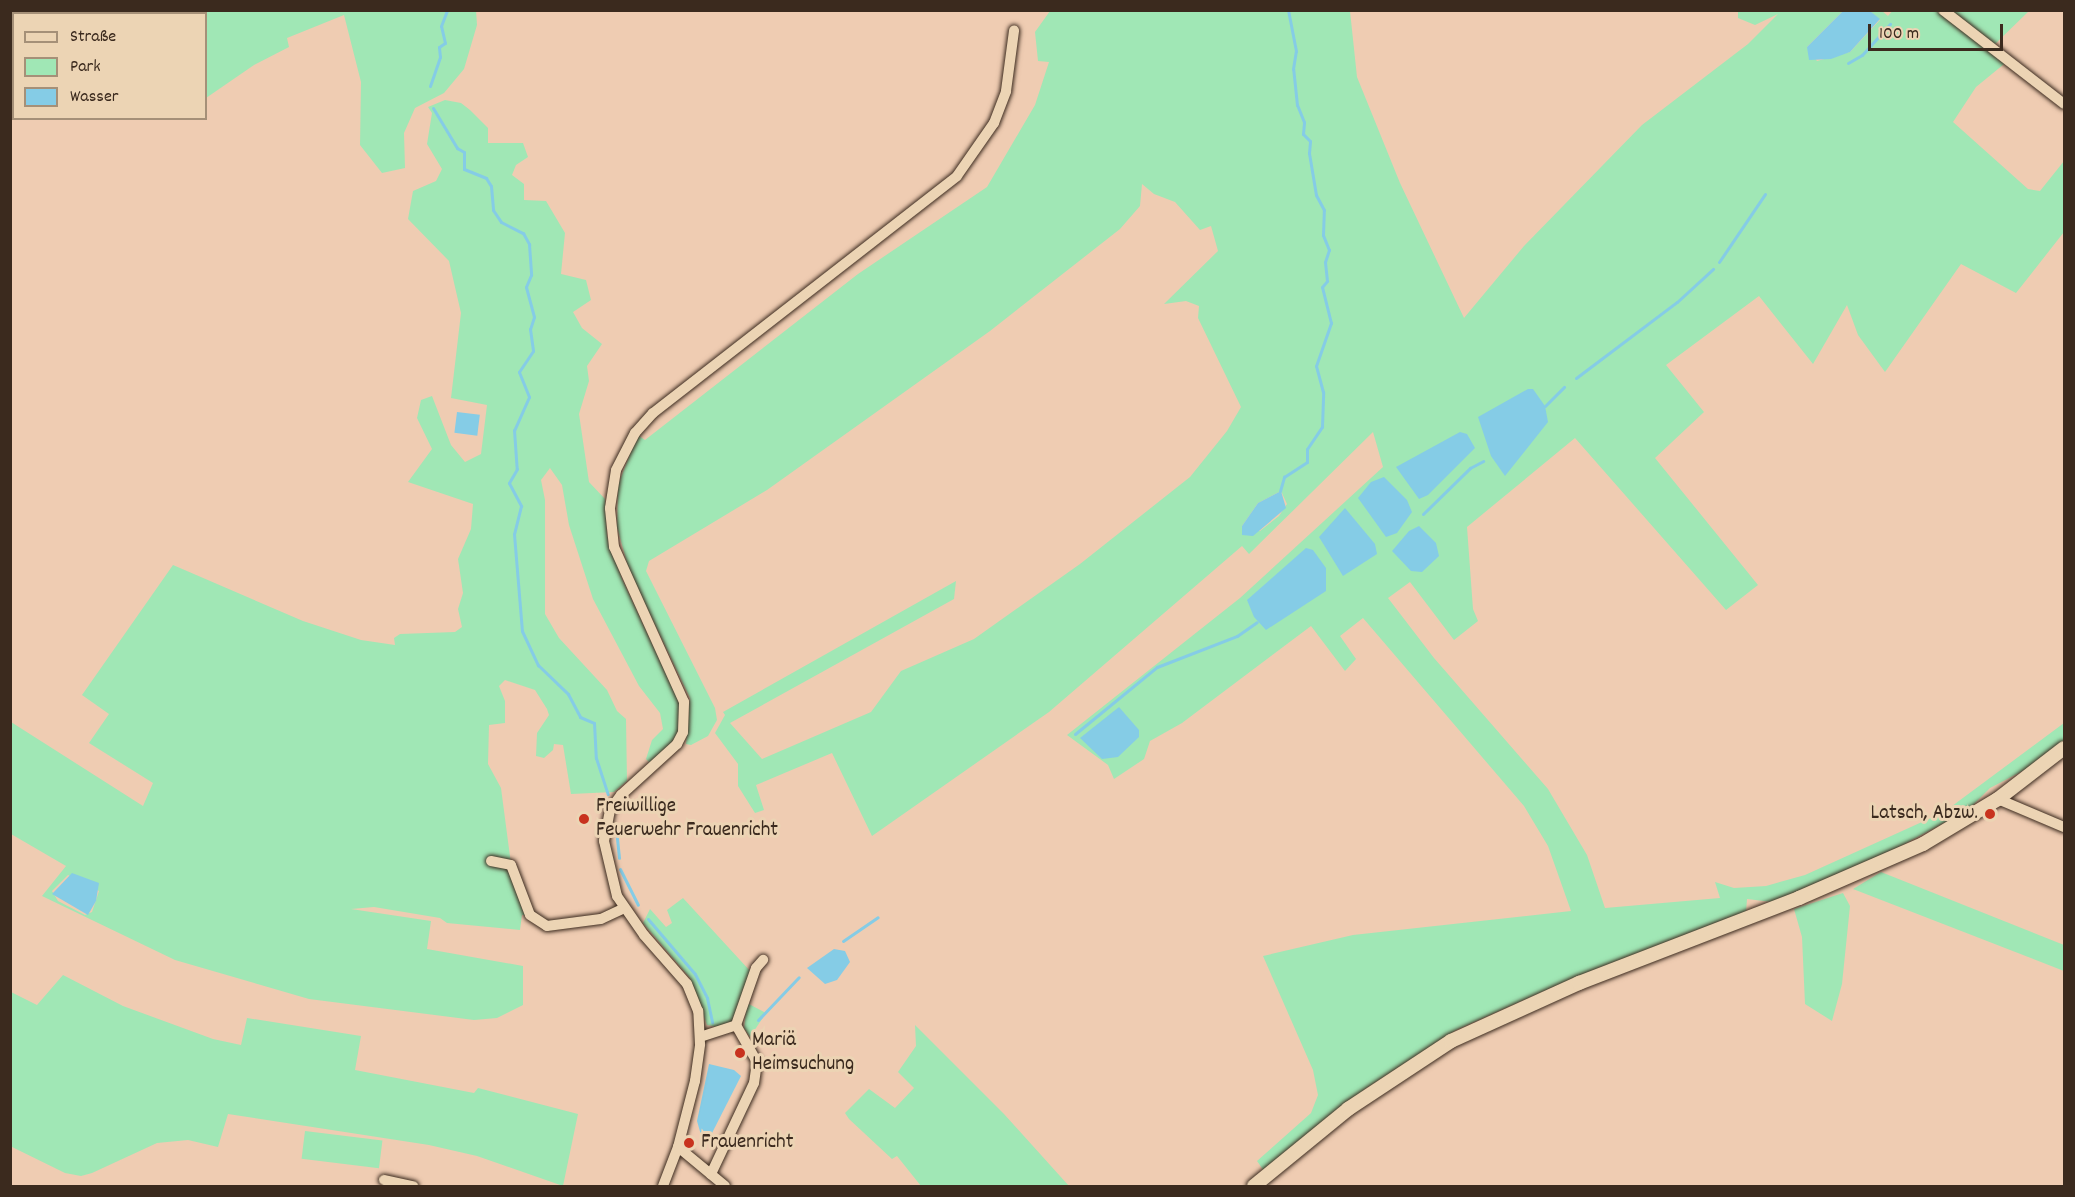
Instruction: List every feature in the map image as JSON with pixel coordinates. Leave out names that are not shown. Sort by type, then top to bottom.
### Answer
[{"type":"main road","points":[[1254,1186],[1365,1096],[1451,1041],[1579,983],[1902,854],[1998,799],[2064,748]]},
{"type":"street","points":[[1943,10],[2064,104]]},
{"type":"street","points":[[663,1186],[678,1147],[695,1081],[700,1036],[698,1011],[687,984],[625,908],[608,869],[604,841],[610,810],[621,795],[669,752],[683,732],[684,702],[614,547],[610,508],[622,456],[640,425],[653,413],[957,176],[994,123],[1006,91],[1014,31]]},
{"type":"street","points":[[1998,799],[2064,827]]},
{"type":"street","points":[[491,861],[511,865],[530,915],[547,926],[601,919],[625,908]]},
{"type":"street","points":[[736,1025],[756,968],[763,960]]},
{"type":"street","points":[[700,1036],[736,1025]]},
{"type":"street","points":[[711,1174],[757,1070],[755,1054],[736,1025]]},
{"type":"street","points":[[678,1147],[726,1186]]},
{"type":"street","points":[[384,1180],[413,1186]]},
{"type":"green space","points":[[476,10],[477,25],[464,69],[444,93],[415,108],[404,133],[405,168],[382,173],[360,145],[361,82],[344,15],[287,38],[289,47],[254,65],[207,97],[207,12],[160,11]]},
{"type":"green space","points":[[1893,10],[2029,11],[1992,47],[2009,60],[1976,87],[1953,122],[2028,189],[2040,191],[2064,161],[2064,232],[2016,293],[1961,264],[1885,372],[1858,335],[1847,305],[1813,364],[1759,296],[1666,365],[1704,412],[1655,458],[1758,585],[1726,610],[1575,438],[1467,527],[1473,609],[1478,621],[1454,640],[1410,582],[1388,598],[1434,658],[1548,789],[1587,855],[1605,908],[1720,898],[1715,882],[1734,888],[1766,886],[1805,875],[1944,812],[2064,723],[2064,740],[2034,765],[1990,788],[1968,810],[1869,863],[1772,902],[1747,899],[1746,912],[1551,988],[1456,1030],[1365,1089],[1264,1171],[1257,1161],[1311,1113],[1318,1095],[1313,1070],[1263,956],[1353,935],[1571,911],[1548,846],[1524,806],[1363,618],[1340,636],[1356,659],[1345,671],[1311,626],[1182,723],[1150,741],[1144,759],[1114,779],[1108,765],[1067,735],[1240,598],[1383,467],[1373,432],[1249,554],[1242,546],[1049,712],[872,836],[832,753],[756,785],[764,810],[755,813],[738,786],[738,764],[715,733],[725,715],[723,712],[956,581],[954,599],[730,723],[762,759],[871,712],[901,671],[974,639],[1080,564],[1190,477],[1227,431],[1241,407],[1198,318],[1199,306],[1186,301],[1164,304],[1218,251],[1211,226],[1200,230],[1175,202],[1154,194],[1142,184],[1140,206],[1120,229],[990,331],[767,490],[649,561],[646,571],[715,708],[717,720],[708,736],[691,745],[686,744],[690,698],[629,570],[617,527],[618,485],[632,449],[639,436],[645,440],[858,274],[987,187],[1035,105],[1049,62],[1038,61],[1035,32],[1050,11],[1350,11],[1357,77],[1400,183],[1464,318],[1524,246],[1642,125],[1748,44],[1778,14],[1755,25],[1738,18],[1738,11],[1843,11],[1807,47],[1817,61],[1850,52],[1880,20],[1870,11],[1882,11],[1888,16]],"holes":[[[1281,491],[1287,504],[1279,516],[1260,531],[1242,526],[1258,503]]]},
{"type":"green space","points":[[445,100],[461,103],[488,128],[488,143],[523,143],[528,157],[516,165],[512,175],[524,184],[524,200],[546,201],[565,233],[561,274],[586,280],[591,300],[573,312],[582,328],[602,344],[587,366],[589,381],[579,414],[589,482],[605,499],[607,536],[622,579],[680,704],[678,732],[666,752],[650,763],[646,759],[652,740],[663,729],[660,713],[639,686],[593,599],[569,525],[562,485],[550,468],[541,480],[545,500],[545,614],[559,638],[607,690],[617,711],[626,719],[627,781],[614,792],[571,794],[563,745],[554,744],[553,750],[544,758],[536,756],[537,733],[549,715],[547,709],[535,690],[505,680],[499,686],[505,701],[505,723],[489,725],[488,764],[501,788],[511,864],[530,915],[522,915],[520,930],[447,923],[440,918],[374,907],[351,909],[431,921],[427,949],[523,966],[523,1005],[497,1018],[474,1020],[309,999],[175,960],[42,896],[66,866],[11,834],[11,722],[143,806],[153,783],[89,743],[109,714],[82,695],[173,565],[303,621],[361,640],[395,645],[394,638],[400,634],[455,632],[462,627],[458,609],[463,593],[458,559],[471,529],[473,504],[408,482],[432,449],[417,418],[421,400],[432,396],[451,445],[465,462],[481,454],[487,405],[451,398],[461,313],[449,261],[408,219],[413,191],[436,181],[442,169],[427,144],[432,113],[428,107]],"holes":[[[68,875],[99,891],[92,912],[85,915],[58,901],[52,891]]]},
{"type":"green space","points":[[1881,872],[2064,945],[2064,971],[1853,889]]},
{"type":"green space","points":[[1843,893],[1850,906],[1842,984],[1832,1021],[1805,1004],[1802,937],[1794,909]]},
{"type":"green space","points":[[683,898],[751,972],[732,1022],[718,1027],[707,1025],[690,978],[643,923],[650,909],[666,927],[672,923],[667,910]]},
{"type":"green space","points":[[63,975],[123,1006],[213,1039],[241,1045],[247,1018],[361,1036],[355,1070],[474,1093],[478,1088],[578,1114],[563,1186],[477,1156],[429,1145],[228,1114],[218,1147],[188,1140],[157,1143],[92,1173],[81,1176],[65,1173],[10,1146],[11,992],[37,1005]]},
{"type":"green space","points":[[747,1003],[766,1013],[750,1037],[744,1028]]},
{"type":"green space","points":[[915,1025],[1004,1114],[1069,1186],[921,1186],[897,1156],[892,1159],[849,1119],[845,1113],[869,1089],[895,1108],[914,1088],[898,1072],[916,1046]]},
{"type":"green space","points":[[305,1131],[382,1141],[379,1168],[302,1159]]},
{"type":"water","points":[[1843,11],[1870,11],[1880,19],[1850,52],[1831,59],[1809,60],[1807,47]]},
{"type":"water","points":[[1528,389],[1533,389],[1545,406],[1548,422],[1505,476],[1491,456],[1478,417]]},
{"type":"water","points":[[457,412],[480,415],[477,436],[454,433]]},
{"type":"water","points":[[1460,432],[1467,434],[1475,448],[1428,495],[1419,499],[1396,467]]},
{"type":"water","points":[[1384,477],[1407,500],[1412,512],[1397,533],[1386,537],[1358,498],[1371,482]]},
{"type":"water","points":[[1281,491],[1286,508],[1253,536],[1242,535],[1242,526],[1258,503]]},
{"type":"water","points":[[1345,508],[1375,544],[1377,554],[1343,576],[1319,537]]},
{"type":"water","points":[[1419,526],[1436,543],[1439,556],[1422,572],[1411,571],[1392,551],[1409,531]]},
{"type":"water","points":[[1306,548],[1313,550],[1326,568],[1326,591],[1266,630],[1254,617],[1247,600]]},
{"type":"water","points":[[1119,707],[1139,730],[1139,737],[1118,757],[1102,759],[1080,738]]},
{"type":"water","points":[[72,873],[99,883],[96,901],[88,915],[52,894]]},
{"type":"water","points":[[834,949],[845,951],[850,962],[837,980],[825,984],[807,968]]},
{"type":"water","points":[[709,1064],[734,1070],[741,1076],[709,1139],[701,1135],[697,1121]]},
{"type":"waterway","points":[[430,86],[440,57],[439,47],[445,43],[441,26],[447,10]]},
{"type":"waterway","points":[[1280,491],[1284,477],[1307,462],[1307,449],[1322,427],[1323,392],[1316,366],[1331,323],[1322,287],[1327,281],[1325,262],[1329,250],[1323,235],[1324,210],[1316,195],[1309,153],[1310,141],[1303,134],[1304,122],[1297,105],[1293,69],[1296,51],[1288,10]]},
{"type":"waterway","points":[[1848,63],[1862,55],[1890,24]]},
{"type":"waterway","points":[[433,108],[457,148],[464,152],[464,169],[486,178],[491,186],[493,210],[501,222],[523,233],[529,244],[531,275],[526,287],[534,317],[530,329],[533,351],[519,372],[529,397],[514,430],[517,469],[509,483],[521,506],[514,534],[522,631],[538,665],[568,694],[580,717],[594,723],[596,758],[608,794]]},
{"type":"waterway","points":[[1719,262],[1765,194]]},
{"type":"waterway","points":[[1576,378],[1677,302],[1713,269]]},
{"type":"waterway","points":[[1545,406],[1564,387]]},
{"type":"waterway","points":[[1423,514],[1470,468],[1483,461]]},
{"type":"waterway","points":[[1075,734],[1157,667],[1237,636],[1257,622]]},
{"type":"waterway","points":[[616,829],[619,858]]},
{"type":"waterway","points":[[620,869],[638,905]]},
{"type":"waterway","points":[[843,941],[878,917]]},
{"type":"waterway","points":[[648,919],[695,974],[707,998],[712,1022]]},
{"type":"waterway","points":[[758,1020],[799,977]]},
{"type":"place","name":"Latsch, Abzw.","points":[[1990,814]]},
{"type":"place","name":"Freiwillige Feuerwehr Frauenricht","points":[[584,819]]},
{"type":"place","name":"Mariä Heimsuchung","points":[[740,1053]]},
{"type":"place","name":"Frauenricht","points":[[689,1143]]}]
